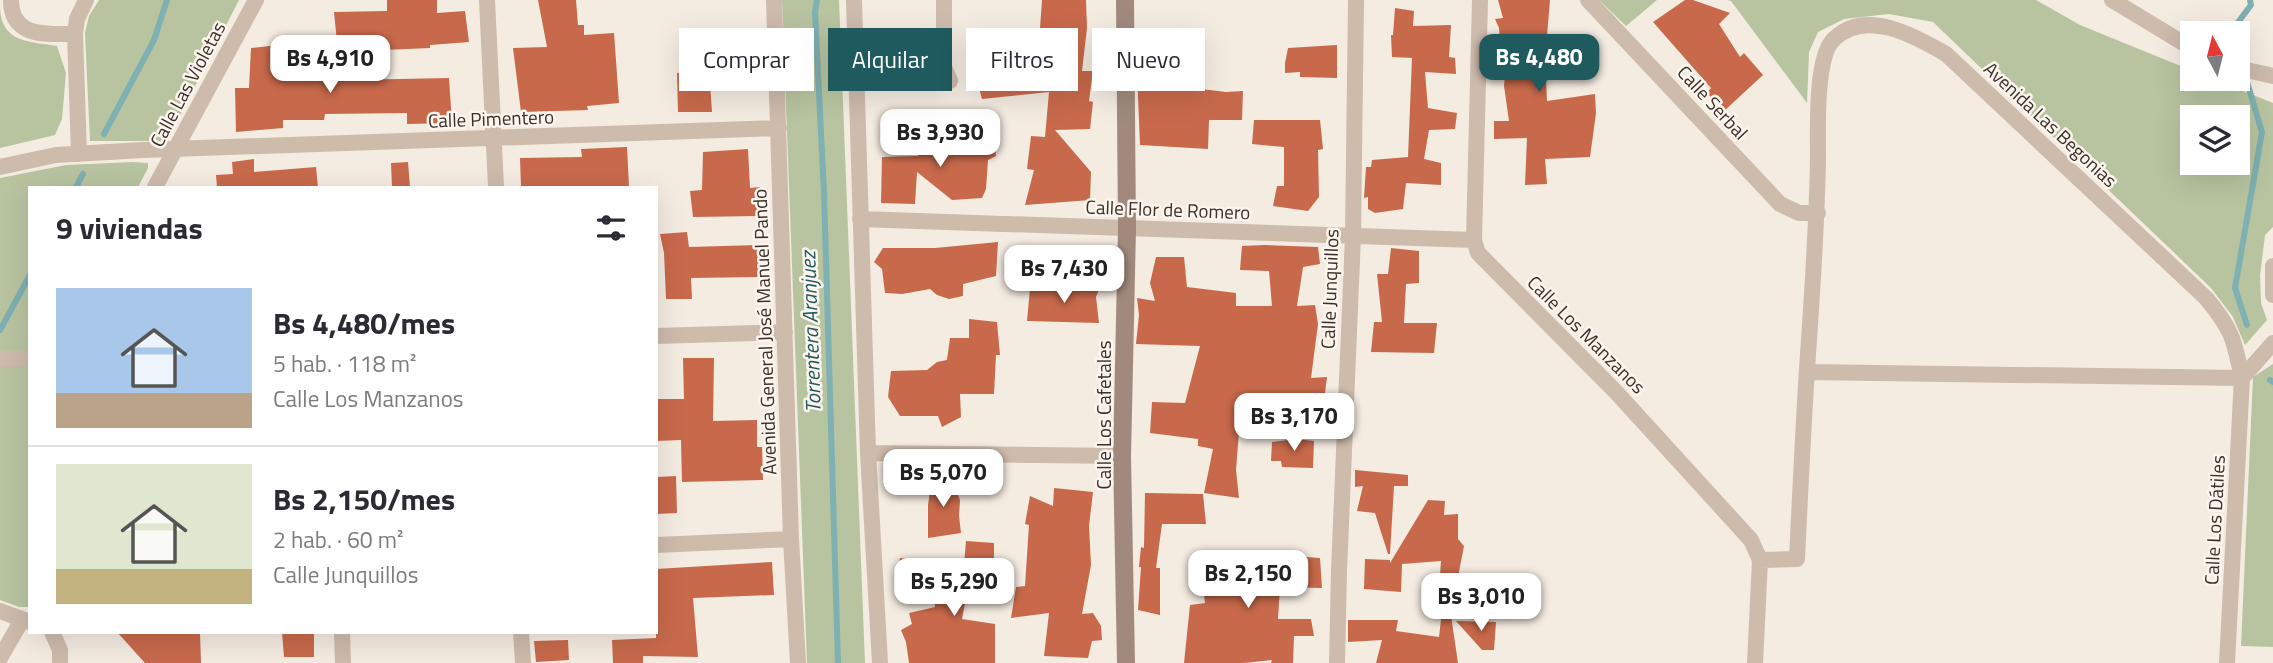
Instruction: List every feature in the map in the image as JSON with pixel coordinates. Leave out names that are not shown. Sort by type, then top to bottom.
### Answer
[{"type":"main road","name":"Calle Los Cafetales","points":[[1125,0],[1126,229],[1122,456],[1126,663]]},
{"type":"street","points":[[11,0],[11,11],[19,25],[39,33],[75,34]]},
{"type":"street","points":[[79,154],[75,34],[77,19],[86,0]]},
{"type":"street","name":"Calle Las Violetas","points":[[156,186],[256,0]]},
{"type":"street","points":[[487,0],[496,186]]},
{"type":"street","name":"Avenida General José Manuel Pando","points":[[774,0],[791,539],[798,663]]},
{"type":"street","points":[[854,0],[868,453],[880,663]]},
{"type":"street","points":[[944,0],[944,28]]},
{"type":"street","name":"Calle Junquillos","points":[[1338,663],[1339,571],[1353,236],[1356,0]]},
{"type":"street","points":[[1474,240],[1480,0]]},
{"type":"street","name":"Calle Serbal","points":[[1588,0],[1780,204],[1799,213],[1818,214]]},
{"type":"street","points":[[2112,0],[2180,41]]},
{"type":"street","name":"Avenida Las Begonias","points":[[1760,560],[1797,559],[1818,214],[1818,112],[1823,57],[1832,40],[1845,31],[1864,25],[1894,28],[1919,38],[1946,54],[2206,298],[2225,320],[2235,341],[2242,378]]},
{"type":"street","points":[[2250,71],[2273,76]]},
{"type":"street","name":"Calle Pimentero","points":[[0,167],[56,155],[779,128]]},
{"type":"street","name":"Calle Flor de Romero","points":[[860,219],[1474,240]]},
{"type":"street","name":"Calle Los Manzanos","points":[[1474,240],[1478,253],[1616,392],[1751,540],[1760,560]]},
{"type":"street","points":[[2273,266],[2273,295]]},
{"type":"street","points":[[658,337],[785,332]]},
{"type":"street","points":[[1807,372],[2242,378],[2273,343]]},
{"type":"street","points":[[0,359],[28,358]]},
{"type":"street","name":"Calle Los Dátiles","points":[[2227,663],[2242,378]]},
{"type":"street","points":[[868,453],[1122,456]]},
{"type":"street","points":[[658,545],[791,539]]},
{"type":"street","points":[[1755,663],[1760,560]]},
{"type":"street","points":[[0,611],[26,621],[0,658]]},
{"type":"street","points":[[52,634],[60,650],[60,663]]},
{"type":"street","points":[[342,634],[343,663]]},
{"type":"street","points":[[521,634],[523,663]]},
{"type":"green space","points":[[99,0],[239,0],[171,133],[160,141],[90,141],[85,33],[89,16]]},
{"type":"green space","points":[[782,0],[839,0],[840,28],[828,28],[828,91],[843,91],[865,663],[807,663],[785,91],[814,91],[814,28],[783,28]]},
{"type":"green space","points":[[1599,0],[1657,0],[1626,26]]},
{"type":"green space","points":[[1727,0],[2036,0],[2080,25],[2180,66],[2180,91],[2243,91],[2273,103],[2273,227],[2265,235],[2260,275],[2261,303],[2267,320],[2245,345],[2233,317],[2211,288],[1933,22],[1889,14],[1844,19],[1818,32],[1809,52],[1807,103],[1731,1]]},
{"type":"green space","points":[[0,8],[2,19],[11,34],[27,41],[57,46],[66,73],[62,119],[55,135],[0,148]]},
{"type":"green space","points":[[133,162],[148,163],[148,168],[139,186],[28,186],[28,607],[19,607],[0,600],[0,178],[66,165]]},
{"type":"green space","points":[[2273,364],[2273,647],[2241,646],[2253,377]]},
{"type":"building","points":[[387,0],[437,0],[437,13],[465,11],[469,42],[430,45],[430,48],[338,52],[334,12],[387,11]]},
{"type":"building","points":[[538,0],[576,0],[578,25],[584,25],[584,35],[614,33],[619,103],[587,106],[588,110],[521,112],[513,48],[547,47]]},
{"type":"building","points":[[1042,0],[1086,0],[1087,28],[1082,71],[1092,71],[1090,129],[1055,130],[1091,172],[1090,200],[1025,205],[1034,170],[1027,169],[1031,136],[1045,137],[1049,92],[982,99],[980,91],[1078,91],[1078,28],[1040,28]]},
{"type":"building","points":[[1498,0],[1550,0],[1545,59],[1547,101],[1595,94],[1596,113],[1590,157],[1545,159],[1547,184],[1525,185],[1527,138],[1494,139],[1494,121],[1509,121],[1504,86],[1508,41],[1500,41],[1495,19],[1503,18]]},
{"type":"building","points":[[1685,0],[1693,0],[1730,13],[1719,24],[1740,57],[1744,53],[1763,75],[1724,111],[1707,93],[1711,88],[1653,22]]},
{"type":"building","points":[[1395,8],[1414,11],[1413,26],[1451,25],[1449,57],[1455,58],[1456,74],[1425,72],[1428,108],[1457,113],[1455,129],[1429,130],[1424,159],[1441,163],[1441,185],[1406,183],[1403,209],[1375,213],[1368,209],[1368,197],[1364,198],[1366,167],[1371,167],[1372,160],[1408,157],[1412,58],[1392,57],[1391,35]]},
{"type":"building","points":[[297,43],[299,81],[449,78],[452,123],[407,124],[407,113],[325,114],[324,120],[283,120],[283,128],[236,132],[235,88],[249,88],[251,48]]},
{"type":"building","points":[[1337,45],[1337,78],[1300,77],[1300,72],[1285,73],[1288,48]]},
{"type":"building","points":[[677,73],[679,91],[711,91],[712,112],[678,112]]},
{"type":"building","points":[[1138,91],[1243,91],[1242,120],[1209,120],[1208,149],[1140,145]]},
{"type":"building","points":[[1254,120],[1320,120],[1323,149],[1318,150],[1319,197],[1308,211],[1273,206],[1277,186],[1284,186],[1284,147],[1252,144]]},
{"type":"building","points":[[921,137],[994,137],[996,156],[988,160],[986,189],[982,198],[952,200],[917,172],[915,204],[881,203],[882,157],[918,156]]},
{"type":"building","points":[[627,147],[629,186],[521,186],[520,158],[582,157],[581,149]]},
{"type":"building","points":[[748,149],[750,188],[760,187],[759,216],[693,217],[690,191],[702,190],[703,152]]},
{"type":"building","points":[[254,159],[254,172],[316,167],[318,186],[217,186],[216,175],[233,174],[232,162]]},
{"type":"building","points":[[408,162],[410,186],[392,186],[391,163]]},
{"type":"building","points":[[687,232],[689,247],[759,245],[760,277],[691,278],[692,299],[666,299],[664,253],[660,234]]},
{"type":"building","points":[[998,242],[996,276],[963,284],[963,296],[949,299],[930,289],[902,294],[885,293],[882,269],[874,262],[883,248],[935,248]]},
{"type":"building","points":[[1242,246],[1318,247],[1320,264],[1303,267],[1297,306],[1315,305],[1318,324],[1311,378],[1327,377],[1325,393],[1285,395],[1285,410],[1241,406],[1236,470],[1239,498],[1204,493],[1213,449],[1198,446],[1198,439],[1150,433],[1152,402],[1185,403],[1200,346],[1136,344],[1139,315],[1137,298],[1155,301],[1150,283],[1156,257],[1184,257],[1187,287],[1236,293],[1236,306],[1272,306],[1269,271],[1240,270]]},
{"type":"building","points":[[1391,248],[1419,251],[1419,283],[1406,284],[1404,323],[1437,323],[1434,353],[1371,352],[1374,322],[1382,322],[1377,274],[1388,274]]},
{"type":"building","points":[[1100,287],[1096,297],[1099,323],[1027,321],[1030,288]]},
{"type":"building","points":[[969,319],[997,322],[1000,355],[996,355],[994,394],[960,394],[961,417],[942,427],[938,416],[900,416],[888,397],[891,371],[927,370],[937,362],[947,360],[950,338],[969,338]]},
{"type":"building","points":[[683,358],[714,358],[713,421],[757,420],[757,447],[762,447],[763,480],[682,482],[681,440],[658,441],[658,399],[684,399]]},
{"type":"building","points":[[1296,439],[1314,441],[1313,468],[1282,467],[1281,461],[1271,461],[1272,442]]},
{"type":"building","points":[[933,469],[942,484],[954,485],[960,500],[961,533],[928,538],[928,505]]},
{"type":"building","points":[[1355,470],[1408,475],[1408,486],[1394,486],[1390,554],[1375,513],[1357,511],[1363,486],[1355,487]]},
{"type":"building","points":[[676,476],[677,513],[658,514],[658,477]]},
{"type":"building","points":[[1054,488],[1093,492],[1089,526],[1091,565],[1082,614],[1093,613],[1101,626],[1102,640],[1092,641],[1088,658],[1044,656],[1049,613],[1011,618],[1016,587],[1025,586],[1029,525],[1025,524],[1030,496],[1053,506]]},
{"type":"building","points":[[1145,493],[1203,494],[1206,524],[1162,524],[1156,568],[1160,568],[1160,615],[1138,610],[1141,547],[1144,548]]},
{"type":"building","points":[[1428,500],[1445,501],[1444,515],[1458,514],[1458,539],[1464,546],[1458,577],[1440,575],[1441,561],[1402,564],[1401,592],[1364,589],[1365,559],[1390,560],[1390,563]]},
{"type":"building","points":[[966,541],[994,543],[994,577],[970,577],[962,619],[995,624],[995,663],[909,663],[901,630],[912,624],[909,613],[935,607],[933,577],[963,577]]},
{"type":"building","points":[[1199,556],[1248,557],[1248,560],[1292,556],[1320,558],[1322,588],[1280,587],[1278,619],[1311,619],[1314,636],[1294,636],[1293,663],[1271,663],[1272,660],[1184,663],[1190,605],[1205,603]]},
{"type":"building","points":[[900,558],[932,562],[933,577],[896,576]]},
{"type":"building","points":[[772,562],[774,595],[693,598],[698,657],[643,656],[643,663],[613,663],[612,640],[656,638],[658,634],[658,569]]},
{"type":"building","points":[[1443,602],[1449,602],[1458,663],[1376,663],[1382,640],[1348,642],[1348,620],[1398,620],[1396,631],[1439,637]]},
{"type":"building","points":[[1456,621],[1496,622],[1494,650],[1482,650]]},
{"type":"building","points":[[119,634],[200,634],[201,663],[145,663]]},
{"type":"building","points":[[282,634],[314,634],[314,657],[284,657]]},
{"type":"building","points":[[568,640],[569,660],[536,662],[534,641]]},
{"type":"waterway","points":[[104,134],[154,40],[167,0]]},
{"type":"waterway","name":"Torrentera Aranjuez","points":[[817,0],[815,12],[824,193],[838,663]]},
{"type":"waterway","points":[[2239,21],[2251,5],[2250,0]]},
{"type":"waterway","points":[[2247,325],[2235,288],[2262,132],[2250,91]]},
{"type":"waterway","points":[[77,186],[83,174]]},
{"type":"waterway","points":[[0,330],[28,279]]}]
